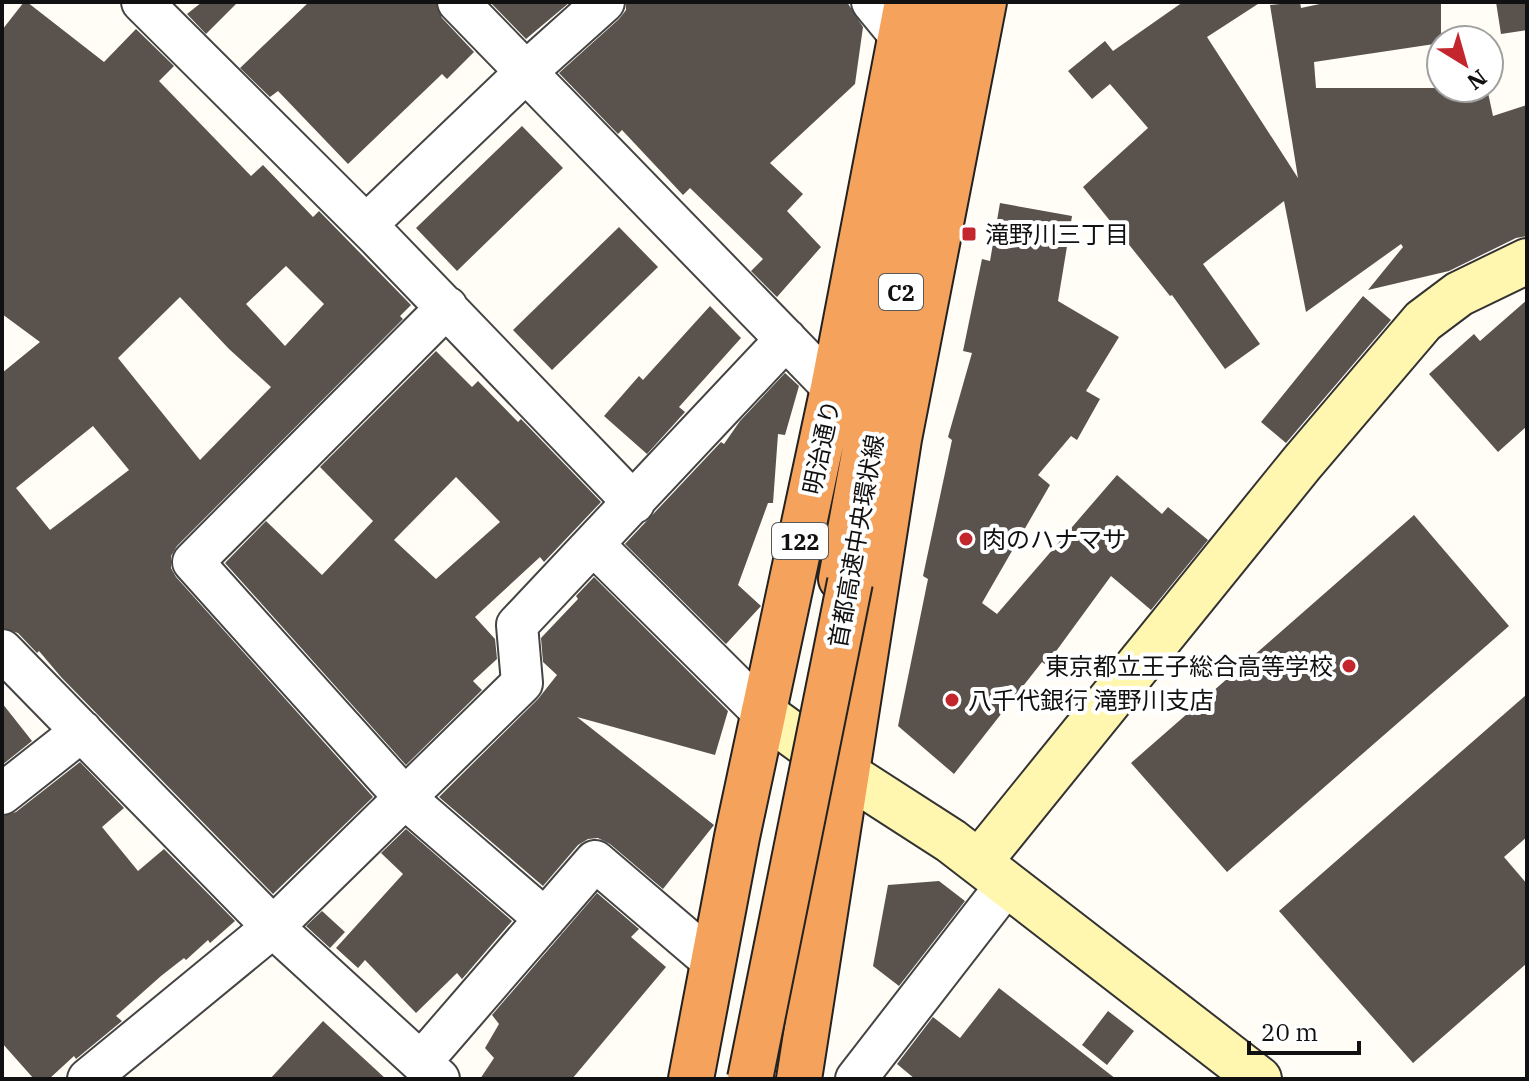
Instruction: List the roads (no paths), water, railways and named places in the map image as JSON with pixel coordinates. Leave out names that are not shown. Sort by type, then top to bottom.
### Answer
[{"type":"highway","name":"首都高速中央環状線","points":[[841,579],[947,2]]},
{"type":"highway","name":"首都高速中央環状線","points":[[750,1079],[850,582],[956,2]]},
{"type":"highway","points":[[799,1079],[899,439],[984,2]]},
{"type":"highway","name":"明治通り","points":[[691,1079],[712,961],[833,388],[904,19]]},
{"type":"street","points":[[142,2],[447,307],[634,503]]},
{"type":"street","points":[[458,2],[833,388]]},
{"type":"street","points":[[366,225],[604,2]]},
{"type":"street","points":[[872,2],[904,19]]},
{"type":"street","points":[[856,1079],[993,873],[1302,463],[1423,321],[1459,294],[1527,261]]},
{"type":"street","points":[[447,307],[193,562],[406,799],[545,919]]},
{"type":"street","points":[[88,1079],[273,927],[522,683],[517,625],[786,339]]},
{"type":"street","points":[[594,545],[763,713],[847,774],[951,841],[1259,1079]]},
{"type":"street","points":[[2,650],[273,927],[430,1070],[545,919],[595,861],[712,961]]},
{"type":"street","points":[[2,794],[82,731]]},
{"type":"place","name":"滝野川三丁目","points":[[969,234]]},
{"type":"place","name":"肉のハナマサ","points":[[966,539]]},
{"type":"place","name":"東京都立王子総合高等学校","points":[[1349,666]]},
{"type":"place","name":"八千代銀行 滝野川支店","points":[[952,700]]}]
